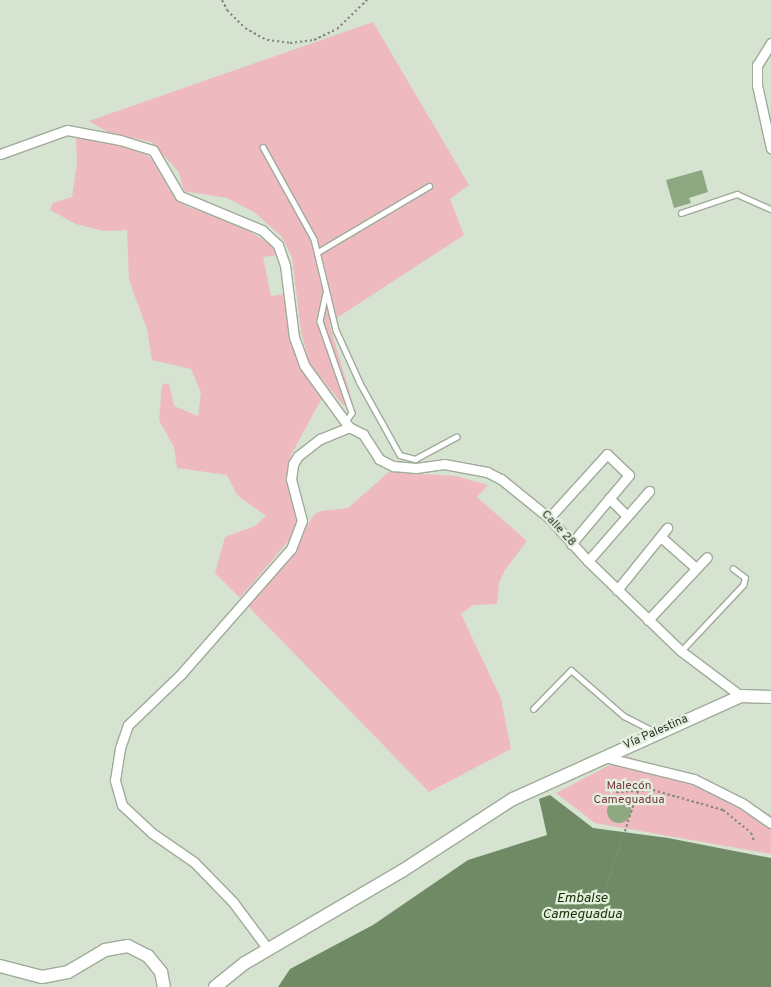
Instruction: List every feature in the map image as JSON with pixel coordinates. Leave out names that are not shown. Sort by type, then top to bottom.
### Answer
[{"type":"main road","name":"Vía Palestina","points":[[215,987],[234,970],[402,871],[489,813],[523,794],[741,696],[771,697]]},
{"type":"main road","points":[[0,966],[42,977],[68,972],[105,950],[128,946],[148,956],[161,972],[164,987]]},
{"type":"street","points":[[771,43],[757,65],[757,85],[771,148]]},
{"type":"street","name":"Calle 28","points":[[0,154],[66,130],[120,140],[153,150],[180,196],[262,230],[278,245],[285,265],[294,337],[304,365],[347,424],[363,434],[372,451],[386,463],[416,468],[444,464],[486,472],[500,479],[549,518],[588,562],[681,651],[741,696]]},
{"type":"street","points":[[268,949],[232,902],[194,862],[152,833],[122,805],[115,780],[120,748],[128,725],[181,674],[290,549],[301,529],[302,512],[291,479],[293,464],[306,448],[347,424]]},
{"type":"street","points":[[549,518],[607,454],[630,475],[571,544]]},
{"type":"street","points":[[588,562],[649,491]]},
{"type":"street","points":[[609,498],[627,516]]},
{"type":"street","points":[[617,590],[662,538],[667,528]]},
{"type":"street","points":[[662,538],[696,568]]},
{"type":"street","points":[[648,620],[707,557]]},
{"type":"street","points":[[603,757],[694,779],[735,799],[771,823]]},
{"type":"lane","points":[[263,147],[314,238],[336,330],[352,366],[400,455],[415,459],[456,437]]},
{"type":"lane","points":[[318,252],[429,186]]},
{"type":"lane","points":[[681,213],[737,194],[771,209]]},
{"type":"lane","points":[[326,292],[320,321],[352,413],[347,424]]},
{"type":"lane","points":[[681,651],[743,586],[745,578],[733,569]]},
{"type":"lane","points":[[533,709],[571,670],[624,716],[659,734]]},
{"type":"path","points":[[222,0],[227,10],[245,28],[267,40],[290,43],[314,40],[337,29],[367,0]]},
{"type":"path","points":[[616,792],[638,791],[681,796],[723,810],[751,833],[754,841]]},
{"type":"path","points":[[603,898],[638,791]]},
{"type":"green space","points":[[373,22],[469,185],[450,199],[464,235],[329,323],[354,407],[343,405],[309,363],[301,332],[292,257],[281,236],[254,212],[227,198],[184,191],[179,172],[151,142],[109,133],[89,121]]},
{"type":"green space","points":[[76,138],[114,143],[143,153],[151,158],[175,199],[188,207],[232,221],[270,244],[277,255],[263,257],[271,296],[285,294],[292,343],[323,396],[291,455],[287,472],[288,489],[298,517],[295,533],[240,598],[215,573],[225,537],[255,526],[266,516],[237,495],[227,475],[177,468],[174,447],[159,420],[162,385],[169,383],[174,406],[198,416],[201,393],[191,369],[152,360],[147,329],[129,280],[127,230],[103,231],[76,224],[50,210],[53,203],[72,197],[77,163]]},
{"type":"green space","points":[[389,472],[456,476],[488,485],[477,497],[527,541],[505,570],[499,583],[497,604],[473,605],[461,614],[501,699],[511,749],[429,792],[248,606],[279,571],[314,515],[321,511],[348,508]]},
{"type":"green space","name":"Malecón Cameguadua","points":[[627,756],[726,791],[771,815],[771,854],[595,823],[556,793]]},
{"type":"water","name":"Embalse Cameguadua","points":[[550,795],[593,828],[668,838],[771,858],[771,987],[278,987],[290,969],[373,925],[468,860],[547,835],[539,799]]},
{"type":"building","points":[[702,170],[708,192],[689,198],[691,203],[674,208],[666,180]]},
{"type":"building","points":[[619,799],[628,802],[631,811],[628,820],[619,823],[610,820],[607,811],[610,802]]}]
